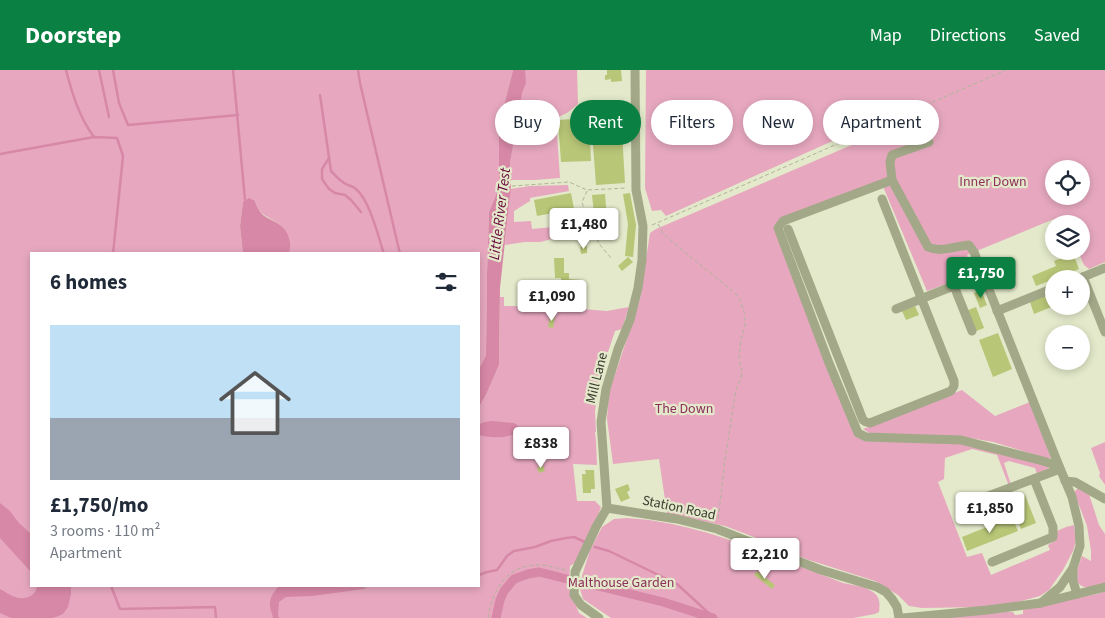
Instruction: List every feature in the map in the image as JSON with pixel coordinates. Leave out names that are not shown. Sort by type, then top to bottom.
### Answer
[{"type":"street","name":"Mill Lane","points":[[607,508],[601,422],[606,389],[618,349],[630,320],[638,288],[642,260],[644,226],[636,190],[635,70]]},
{"type":"street","points":[[921,145],[892,155],[890,162],[892,180],[928,248],[933,250],[969,245],[974,252],[1072,497],[1079,526],[1080,546],[1073,568],[1060,587],[1041,602]]},
{"type":"street","points":[[892,180],[783,221],[778,228],[829,363],[858,433],[866,437],[960,440],[1043,461],[1059,468]]},
{"type":"street","points":[[788,230],[864,420],[870,423],[951,391],[954,386],[954,381],[882,199]]},
{"type":"street","points":[[1090,274],[1105,268]]},
{"type":"street","points":[[896,309],[983,274]]},
{"type":"street","points":[[986,284],[1011,274]]},
{"type":"street","points":[[954,286],[972,331]]},
{"type":"street","points":[[997,311],[1045,292]]},
{"type":"street","points":[[1090,300],[1105,332]]},
{"type":"street","points":[[967,504],[1059,468]]},
{"type":"street","points":[[992,562],[1053,536],[1053,526],[1034,478]]},
{"type":"street","points":[[1065,481],[1075,482],[1105,499]]},
{"type":"street","points":[[599,618],[581,605],[574,595],[575,572],[607,508]]},
{"type":"street","name":"Station Road","points":[[607,508],[677,519],[717,529],[822,570],[877,587],[886,592],[892,599],[897,607],[899,618]]},
{"type":"street","points":[[1073,568],[1073,581],[1077,594]]},
{"type":"street","points":[[903,618],[987,610],[1041,602],[1105,587]]},
{"type":"path","points":[[644,226],[657,223],[1006,70]]},
{"type":"path","points":[[500,187],[569,182],[587,190],[629,188]]},
{"type":"path","points":[[587,190],[582,202],[586,217],[600,246],[612,259]]},
{"type":"path","points":[[657,223],[663,233],[676,245],[735,293],[741,302],[745,315],[745,326],[741,339],[739,358],[742,371],[741,379],[736,389],[717,529]]},
{"type":"path","points":[[488,618],[493,596],[506,576],[512,571],[538,564],[575,572]]},
{"type":"green space","points":[[0,70],[513,70],[505,100],[495,100],[495,145],[499,145],[499,187],[489,212],[486,355],[480,367],[480,252],[289,252],[286,234],[282,227],[262,213],[255,201],[243,202],[240,226],[243,252],[30,252],[30,587],[480,587],[480,405],[499,365],[500,297],[504,297],[504,306],[546,306],[607,311],[629,307],[622,329],[615,331],[600,376],[595,411],[597,465],[573,464],[577,501],[595,501],[601,507],[576,562],[570,566],[569,588],[579,613],[587,618],[0,618]]},
{"type":"green space","points":[[524,70],[577,70],[578,100],[570,100],[570,111],[567,113],[560,116],[560,100],[519,100]]},
{"type":"green space","points":[[646,70],[1105,70],[1105,262],[1089,269],[1082,260],[1090,260],[1090,215],[1045,215],[1045,223],[967,255],[973,274],[927,291],[882,184],[783,221],[779,228],[858,433],[959,442],[1051,467],[1037,474],[1035,468],[1009,461],[1004,463],[1011,485],[1009,486],[997,455],[972,449],[945,458],[944,479],[938,482],[967,557],[982,553],[991,575],[1050,550],[1048,545],[1056,540],[1057,531],[1074,525],[1076,541],[1073,551],[1049,590],[1040,596],[1011,604],[983,607],[922,608],[909,606],[898,595],[875,581],[806,559],[725,526],[667,513],[659,459],[613,464],[607,419],[609,393],[640,299],[650,233],[852,145],[939,145],[939,100],[823,100],[824,145],[666,216],[661,210],[652,211],[645,188]]},
{"type":"green space","points":[[513,145],[558,145],[560,178],[511,180],[510,163]]},
{"type":"green space","points":[[568,185],[569,191],[530,198],[530,201],[514,211],[514,222],[531,221],[532,229],[563,226],[569,228],[573,237],[558,237],[541,242],[505,245],[510,189],[530,186]]},
{"type":"green space","points":[[962,390],[995,416],[1030,402],[1051,458],[993,442],[964,437],[869,433],[863,429]]},
{"type":"green space","points":[[1105,442],[1105,485],[1099,476],[1100,473],[1091,448]]},
{"type":"green space","points":[[1079,487],[1089,494],[1099,525],[1105,534],[1105,585],[1092,588],[1080,585],[1077,578],[1082,556],[1091,561],[1087,526],[1074,492]]},
{"type":"green space","name":"Malthouse Garden","points":[[627,518],[678,525],[704,532],[753,548],[843,583],[866,588],[877,596],[879,612],[853,618],[611,618],[583,599],[580,589],[582,576],[590,550],[602,527],[614,519]]},
{"type":"green space","points":[[1105,591],[1105,618],[938,618],[1005,612],[1013,612],[1015,615],[1023,614],[1023,610],[1033,607]]},
{"type":"water","points":[[513,70],[525,70],[526,83],[521,100],[505,100]]},
{"type":"water","name":"Little River Test","points":[[499,145],[513,145],[510,163],[511,186],[500,288],[499,365],[480,405],[480,367],[486,355],[489,212],[499,187]]},
{"type":"water","points":[[249,198],[255,201],[263,215],[286,231],[290,242],[290,252],[243,252],[240,226],[243,202]]},
{"type":"water","points":[[485,422],[514,423],[519,428],[518,432],[509,436],[488,437],[480,435],[480,424]]},
{"type":"water","points":[[0,503],[30,533],[30,571],[0,538]]},
{"type":"water","points":[[37,587],[71,587],[68,607],[63,614],[52,618],[11,618],[0,613],[0,589],[14,597],[22,598],[33,594]]},
{"type":"water","points":[[278,587],[367,587],[364,589],[312,596],[286,597],[279,602],[279,618],[273,618],[270,607],[270,600]]},
{"type":"building","points":[[607,70],[621,70],[622,81],[611,82],[611,79],[605,80]]},
{"type":"building","points":[[570,119],[570,145],[590,145],[591,161],[561,162],[560,120]]},
{"type":"building","points":[[593,145],[623,145],[625,183],[596,185]]},
{"type":"building","points":[[571,193],[574,209],[537,216],[534,200]]},
{"type":"building","points":[[630,193],[636,225],[633,257],[625,256],[628,224],[623,194]]},
{"type":"building","points":[[605,194],[608,231],[596,232],[592,195]]},
{"type":"building","points":[[587,246],[587,253],[581,254],[580,247]]},
{"type":"building","points":[[628,257],[633,262],[622,271],[618,266]]},
{"type":"building","points":[[554,258],[564,258],[564,273],[569,273],[569,279],[581,280],[579,299],[560,297],[561,278],[555,278]]},
{"type":"building","points":[[1076,260],[1079,269],[1046,270],[1056,266],[1054,261]]},
{"type":"building","points":[[1045,271],[1045,282],[1036,286],[1032,276]]},
{"type":"building","points":[[981,290],[987,305],[980,308],[974,293]]},
{"type":"building","points":[[1045,296],[1045,310],[1034,314],[1030,302]]},
{"type":"building","points":[[915,306],[919,315],[906,320],[902,311]]},
{"type":"building","points":[[976,307],[984,328],[974,332],[966,311]]},
{"type":"building","points":[[550,317],[555,317],[553,328],[548,327]]},
{"type":"building","points":[[998,333],[1012,369],[993,377],[979,340]]},
{"type":"building","points":[[543,465],[545,471],[539,473],[537,468]]},
{"type":"building","points":[[585,470],[594,470],[595,489],[591,489],[591,493],[583,493],[582,474],[586,474]]},
{"type":"building","points":[[628,484],[630,490],[627,492],[630,498],[621,502],[615,489]]},
{"type":"building","points":[[1025,495],[1036,523],[1021,529],[1010,501]]},
{"type":"building","points":[[1012,517],[1018,531],[967,551],[962,537]]},
{"type":"building","points":[[757,571],[775,585],[772,589],[754,575]]},
{"type":"waterway","points":[[66,70],[80,113],[94,137]]},
{"type":"waterway","points":[[99,70],[109,117]]},
{"type":"waterway","points":[[113,70],[119,103],[128,125],[238,115]]},
{"type":"waterway","points":[[233,70],[245,200]]},
{"type":"waterway","points":[[358,70],[400,252]]},
{"type":"waterway","points":[[320,95],[331,171],[347,185],[355,188],[361,195],[373,219],[383,252]]},
{"type":"waterway","points":[[0,154],[94,137],[117,138],[123,156],[113,252]]},
{"type":"waterway","points":[[329,158],[322,169],[322,179],[329,189],[335,193],[345,195],[361,212]]},
{"type":"waterway","points":[[480,575],[497,570],[507,556],[514,551],[566,538],[574,537],[585,542]]},
{"type":"waterway","points":[[595,547],[609,551],[677,584],[714,618]]},
{"type":"waterway","points":[[496,618],[504,591],[514,579],[539,572],[567,579]]},
{"type":"waterway","points":[[586,583],[663,602],[713,618]]},
{"type":"waterway","points":[[111,587],[120,609],[215,607],[216,618]]},
{"type":"park label","name":"Inner Down","points":[[993,182]]},
{"type":"park label","name":"The Down","points":[[684,409]]}]
